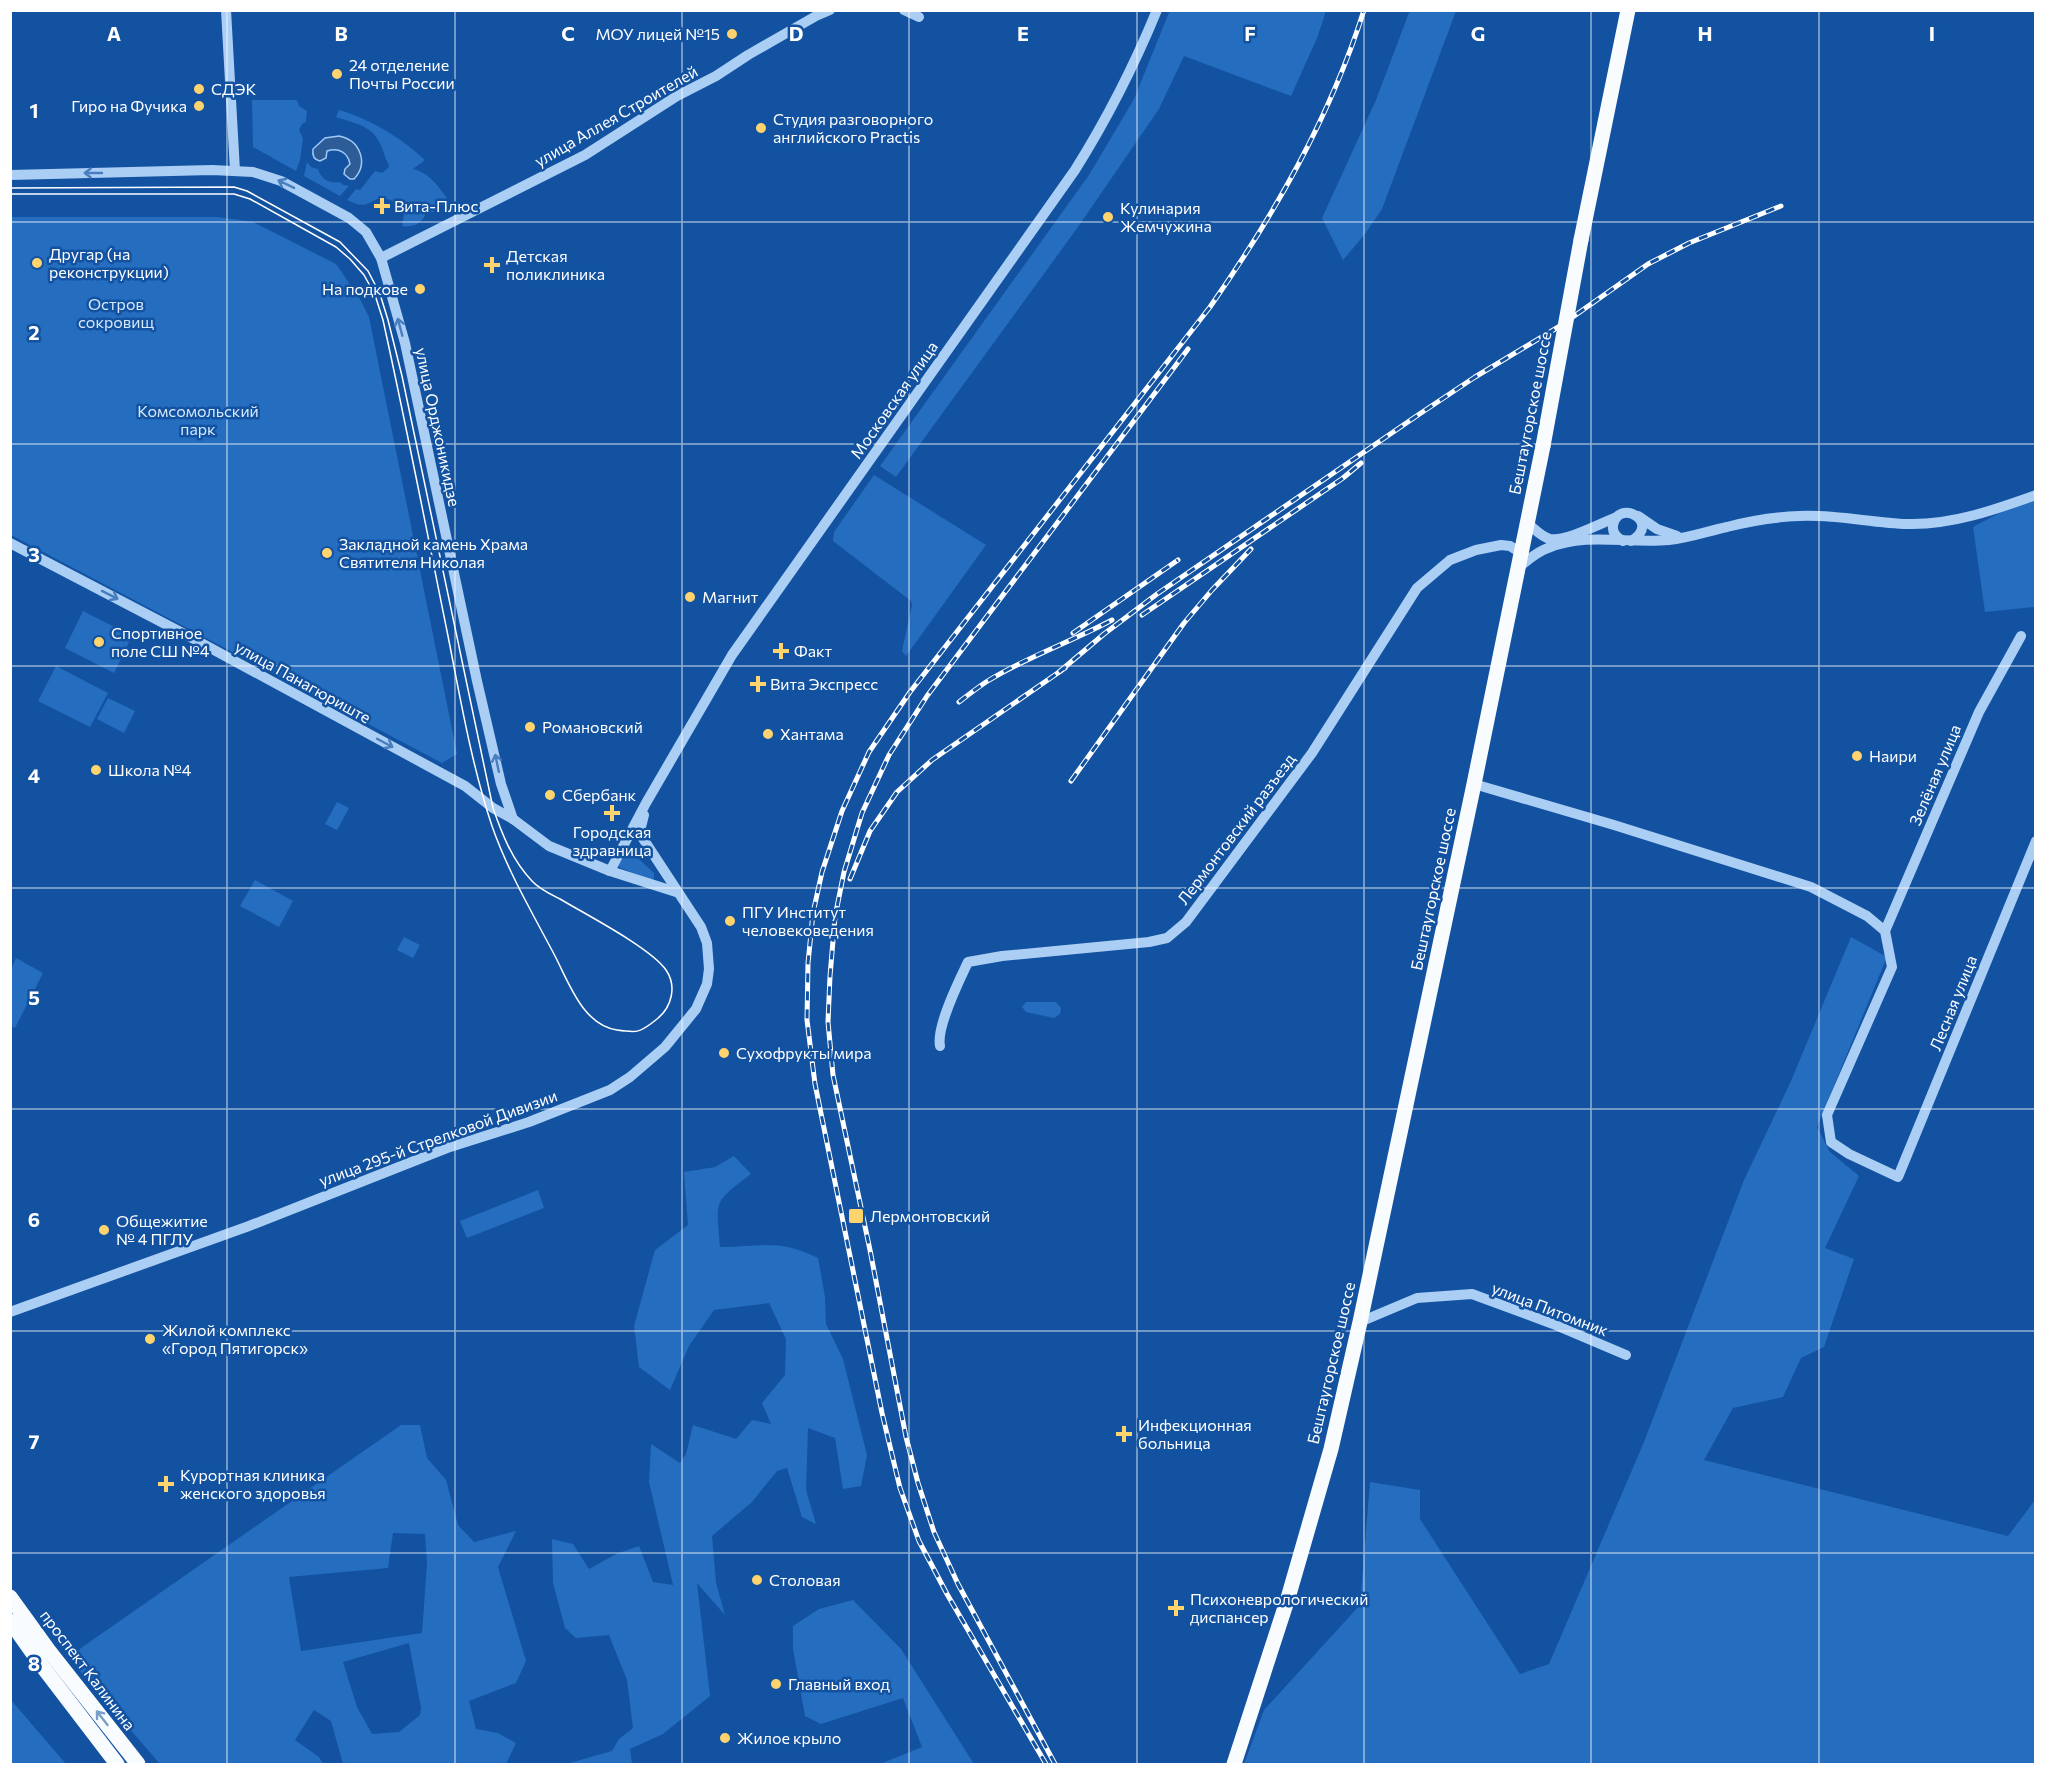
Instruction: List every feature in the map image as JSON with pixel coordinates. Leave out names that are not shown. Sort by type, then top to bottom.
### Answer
[{"type":"main road","name":"Бештаугорское шоссе","points":[[1234,1764],[1292,1586],[1331,1449],[1360,1322],[1474,784],[1628,10]]},
{"type":"main road","name":"проспект Калинина","points":[[10,1597],[55,1659],[138,1764]]},
{"type":"main road","name":"проспект Калинина","points":[[10,1621],[117,1764]]},
{"type":"street","points":[[226,10],[235,171]]},
{"type":"street","name":"улица Аллея Строителей","points":[[381,258],[585,155],[678,96],[830,10]]},
{"type":"street","points":[[904,10],[919,17]]},
{"type":"street","name":"Московская улица","points":[[610,870],[732,655],[1075,170],[1113,105],[1141,49],[1157,10]]},
{"type":"street","name":"улица Орджоникидзе","points":[[10,175],[253,172],[281,181],[349,218],[366,232],[381,258],[405,343],[477,681],[501,784],[513,819]]},
{"type":"street","points":[[1518,568],[1548,548],[1581,540],[1604,538],[1628,541],[1670,540],[1730,526],[1801,515],[1909,524],[1951,521],[1989,512],[2036,495]]},
{"type":"street","points":[[1527,523],[1540,534],[1551,539],[1563,538],[1623,513],[1631,513],[1670,535],[1686,537]]},
{"type":"street","points":[[1617,517],[1613,523],[1613,531],[1617,538],[1628,541],[1638,537],[1642,531],[1642,523],[1638,516]]},
{"type":"street","name":"улица Панагюриште","points":[[10,543],[198,641],[465,786],[493,808],[513,819]]},
{"type":"street","name":"Лермонтовский разъезд","points":[[940,1046],[938,1038],[943,1022],[968,962],[1002,956],[1149,942],[1167,938],[1186,922],[1312,753],[1417,588],[1450,560],[1476,550],[1500,545],[1510,546],[1521,553]]},
{"type":"street","name":"Зелёная улица","points":[[1885,931],[1979,712],[2021,636]]},
{"type":"street","points":[[1474,784],[1811,887],[1867,916],[1885,931]]},
{"type":"street","name":"Московская улица","points":[[646,803],[641,827],[642,837],[676,892]]},
{"type":"street","points":[[513,819],[549,846],[676,892]]},
{"type":"street","name":"Лесная улица","points":[[1885,931],[1892,967],[1827,1115],[1831,1142],[1849,1154],[1898,1177],[2036,841]]},
{"type":"street","name":"улица 295-й Стрелковой Дивизии","points":[[10,1312],[260,1222],[447,1148],[529,1122],[610,1090],[630,1077],[665,1047],[696,1009],[707,984],[709,969],[707,943],[692,912],[676,892]]},
{"type":"street","name":"улица Питомник","points":[[1360,1322],[1417,1298],[1472,1294],[1553,1324],[1626,1355]]},
{"type":"green space","points":[[1170,10],[1326,11],[1317,38],[1291,96],[1184,56],[1159,109],[1078,227],[896,477],[880,466],[1089,175],[1134,99]]},
{"type":"green space","points":[[1410,10],[1456,11],[1382,209],[1343,260],[1322,218],[1376,100]]},
{"type":"green space","points":[[252,100],[297,100],[299,106],[307,111],[306,122],[299,130],[303,138],[296,171],[253,147]]},
{"type":"green space","points":[[339,110],[374,124],[416,152],[425,160],[413,169],[429,177],[449,201],[433,212],[426,213],[423,220],[417,224],[402,226],[405,207],[388,199],[377,199],[362,205],[347,200],[356,189],[360,190],[375,171],[382,173],[389,167],[376,137],[366,128],[336,117]]},
{"type":"green space","points":[[307,162],[311,167],[318,169],[326,180],[349,186],[340,196],[304,176]]},
{"type":"green space","name":"Комсомольский парк","points":[[11,217],[218,217],[253,222],[336,264],[360,299],[369,317],[457,754],[442,763],[11,535]]},
{"type":"green space","points":[[874,475],[986,545],[906,656],[902,651],[911,601],[833,541],[834,532]]},
{"type":"green space","points":[[2035,494],[2035,607],[1985,612],[1973,527]]},
{"type":"green space","name":"Спортивное поле СШ №4","points":[[83,611],[132,636],[114,673],[65,648]]},
{"type":"green space","points":[[56,666],[108,693],[90,727],[38,701]]},
{"type":"green space","points":[[108,698],[135,711],[124,733],[97,719]]},
{"type":"green space","points":[[337,802],[349,808],[337,830],[325,824]]},
{"type":"green space","points":[[629,850],[654,873],[654,879],[649,880],[619,867],[625,851]]},
{"type":"green space","points":[[255,880],[293,901],[279,927],[240,906]]},
{"type":"green space","points":[[404,937],[420,945],[413,958],[397,950]]},
{"type":"green space","points":[[1851,937],[1887,957],[1817,1127],[1830,1152],[1859,1176],[1825,1248],[1854,1259],[1824,1347],[1801,1358],[1783,1397],[1733,1408],[1704,1460],[2008,1536],[2035,1500],[2035,1764],[1244,1764],[1264,1710],[1360,1605],[1370,1482],[1420,1490],[1420,1519],[1520,1674],[1549,1664],[1644,1442],[1744,1180],[1791,1081]]},
{"type":"green space","points":[[16,958],[43,973],[15,1028],[11,1026],[11,969]]},
{"type":"green space","points":[[1026,1002],[1056,1002],[1061,1008],[1060,1014],[1054,1018],[1026,1012],[1022,1007]]},
{"type":"green space","points":[[734,1156],[751,1174],[723,1197],[720,1203],[718,1219],[720,1247],[780,1246],[818,1258],[825,1297],[826,1324],[843,1359],[867,1455],[861,1486],[843,1489],[835,1438],[808,1428],[806,1490],[816,1524],[802,1517],[787,1468],[777,1471],[752,1502],[712,1536],[716,1583],[725,1615],[697,1583],[710,1696],[663,1734],[630,1749],[632,1764],[566,1764],[612,1751],[619,1739],[633,1728],[627,1680],[609,1635],[576,1638],[565,1628],[553,1583],[552,1539],[573,1544],[589,1569],[616,1554],[639,1546],[653,1582],[673,1585],[649,1482],[651,1444],[680,1463],[686,1454],[693,1425],[736,1439],[752,1420],[771,1424],[762,1403],[785,1375],[786,1339],[769,1303],[714,1310],[689,1346],[670,1390],[639,1367],[634,1326],[655,1250],[688,1225],[684,1172],[715,1167]]},
{"type":"green space","points":[[538,1190],[544,1208],[467,1238],[460,1221]]},
{"type":"green space","points":[[401,1425],[420,1425],[427,1458],[446,1480],[458,1525],[474,1542],[516,1531],[498,1567],[526,1661],[516,1683],[469,1701],[476,1729],[498,1733],[516,1743],[506,1764],[343,1764],[331,1721],[314,1710],[295,1740],[319,1757],[323,1764],[160,1764],[78,1669],[75,1655],[81,1648]],"holes":[[[393,1533],[425,1534],[427,1564],[422,1633],[301,1651],[289,1577],[388,1568]],[[409,1643],[421,1708],[420,1715],[399,1732],[372,1734],[357,1707],[343,1662]]]},
{"type":"green space","points":[[853,1600],[901,1649],[974,1764],[880,1764],[922,1747],[903,1698],[821,1724],[805,1716],[793,1649],[793,1626],[819,1609]]},
{"type":"green space","points":[[11,1700],[66,1764],[11,1764]]},
{"type":"shaded area","points":[[339,136],[352,142],[360,153],[361,166],[354,179],[344,174],[350,164],[342,152],[327,151],[326,158],[320,161],[313,156],[313,149],[325,138]]},
{"type":"tram line","points":[[10,188],[234,187],[247,191],[340,242],[368,271],[380,294],[402,376],[493,808],[500,827],[513,856],[535,884],[632,942],[658,961],[666,970],[671,983],[671,996],[666,1009],[651,1024],[638,1031],[617,1030],[605,1026],[586,1012],[521,893],[498,843],[466,729],[383,320],[375,295],[364,275],[336,247],[250,199],[234,194],[10,194]]},
{"type":"railway","points":[[1046,1764],[947,1594],[919,1541],[900,1488],[882,1413],[815,1084],[807,1020],[808,963],[813,913],[822,872],[842,811],[869,752],[910,692],[1210,307],[1234,272],[1278,201],[1317,127],[1335,89],[1364,10]]},
{"type":"railway","points":[[1059,672],[1157,594],[1418,415],[1475,377],[1560,326],[1648,264],[1689,243],[1781,206]]},
{"type":"railway","points":[[1055,1764],[958,1584],[934,1532],[906,1437],[833,1075],[828,1022],[835,917],[844,872],[862,813],[889,755],[927,696],[1188,349]]},
{"type":"railway","points":[[1142,615],[1343,478],[1361,463]]},
{"type":"railway","points":[[1071,781],[1184,623],[1251,549]]},
{"type":"railway","points":[[1073,633],[1178,560]]},
{"type":"railway","points":[[959,702],[1001,673],[1112,620]]},
{"type":"railway","points":[[850,879],[870,831],[897,792],[932,760],[1065,668]]},
{"type":"place","name":"МОУ лицей №15","points":[[732,34]]},
{"type":"place","name":"24 отделение Почты России","points":[[337,74]]},
{"type":"place","name":"СДЭК","points":[[199,89]]},
{"type":"place","name":"Гиро на Фучика","points":[[199,106]]},
{"type":"place","name":"Студия разговорного английского Practis","points":[[761,128]]},
{"type":"place","name":"Вита-Плюс","points":[[382,206]]},
{"type":"place","name":"Кулинария Жемчужина","points":[[1108,217]]},
{"type":"place","name":"Другар (на реконструкции)","points":[[37,263]]},
{"type":"place","name":"Детская поликлиника","points":[[492,265]]},
{"type":"place","name":"На подкове","points":[[420,289]]},
{"type":"place","name":"Закладной камень Храма Святителя Николая","points":[[327,553]]},
{"type":"place","name":"Магнит","points":[[690,597]]},
{"type":"place","name":"Спортивное поле СШ №4","points":[[99,642]]},
{"type":"place","name":"Факт","points":[[781,651]]},
{"type":"place","name":"Вита Экспресс","points":[[758,684]]},
{"type":"place","name":"Романовский","points":[[530,727]]},
{"type":"place","name":"Хантама","points":[[768,734]]},
{"type":"place","name":"Наири","points":[[1857,756]]},
{"type":"place","name":"Школа №4","points":[[96,770]]},
{"type":"place","name":"Сбербанк","points":[[550,795]]},
{"type":"place","name":"Городская здравница","points":[[612,813]]},
{"type":"place","name":"ПГУ Институт человековедения","points":[[730,921]]},
{"type":"place","name":"Сухофрукты мира","points":[[724,1053]]},
{"type":"place","name":"Лермонтовский","points":[[856,1216]]},
{"type":"place","name":"Общежитие № 4 ПГЛУ","points":[[104,1230]]},
{"type":"place","name":"Жилой комплекс «Город Пятигорск»","points":[[150,1339]]},
{"type":"place","name":"Инфекционная больница","points":[[1124,1434]]},
{"type":"place","name":"Курортная клиника женского здоровья","points":[[166,1484]]},
{"type":"place","name":"Столовая","points":[[757,1580]]},
{"type":"place","name":"Психоневрологический диспансер","points":[[1176,1608]]},
{"type":"place","name":"Главный вход","points":[[776,1684]]},
{"type":"place","name":"Жилое крыло","points":[[725,1738]]},
{"type":"park label","name":"Остров сокровищ","points":[[116,313]]}]
